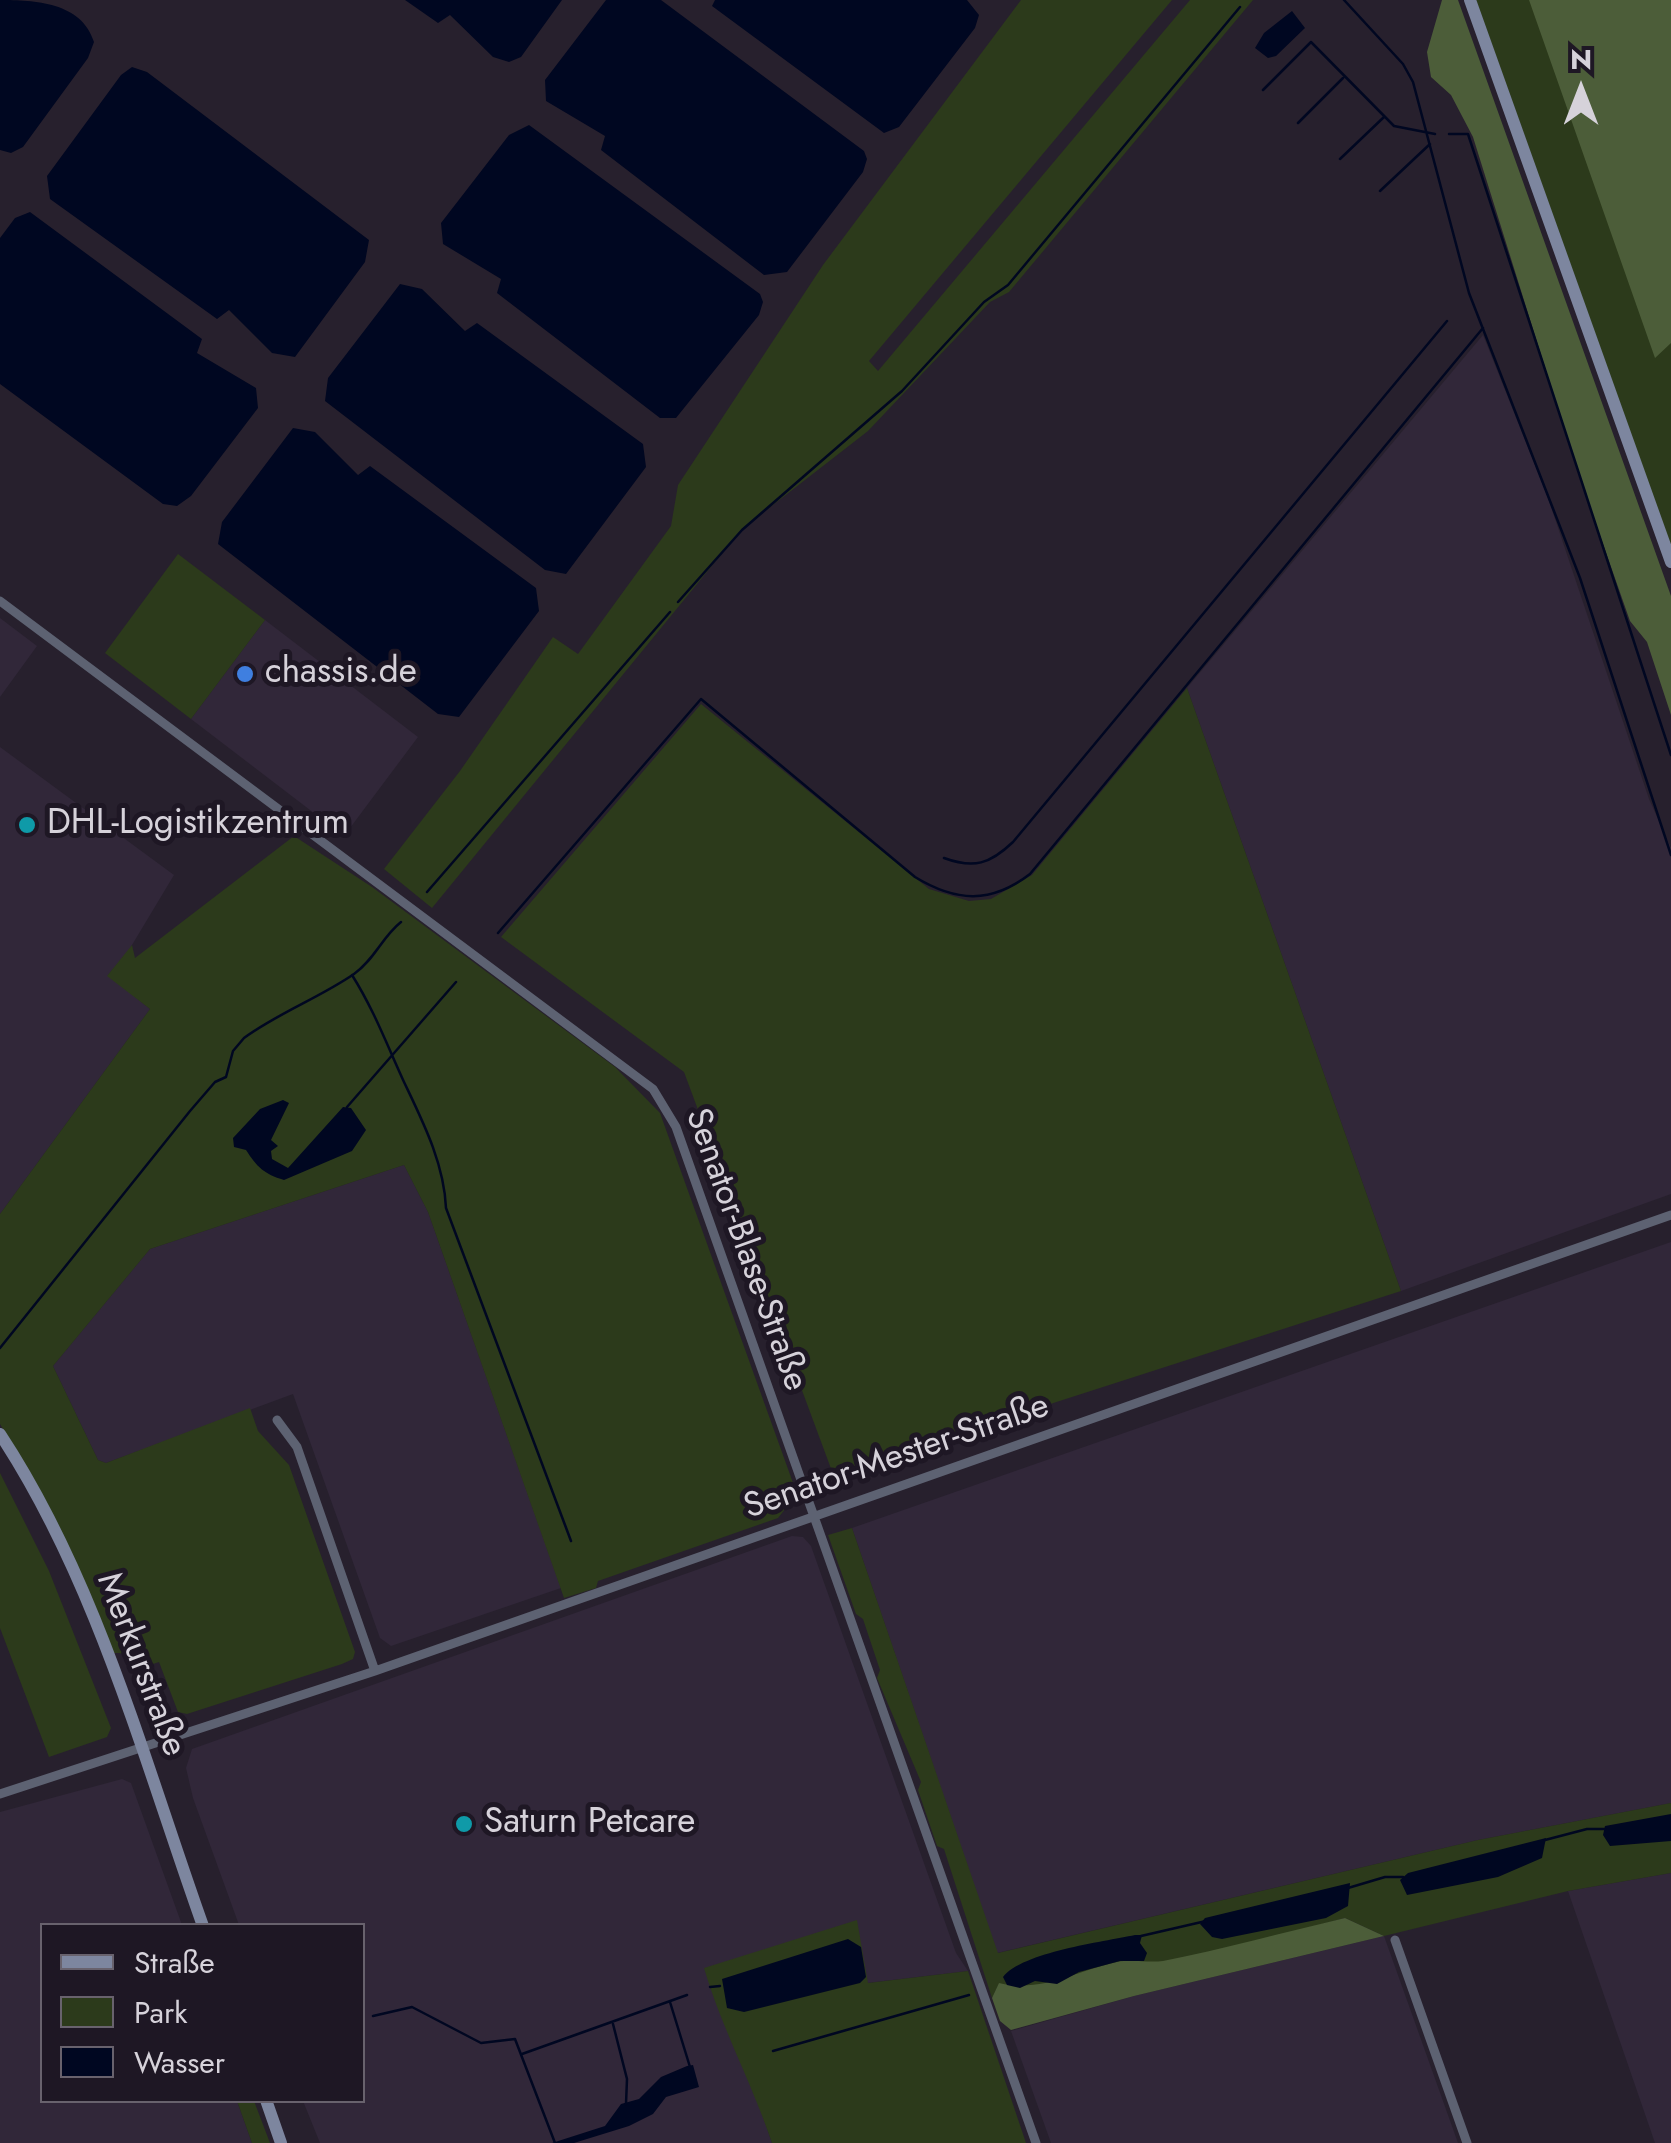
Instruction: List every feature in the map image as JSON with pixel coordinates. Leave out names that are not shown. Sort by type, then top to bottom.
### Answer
[{"type":"street","points":[[1470,0],[1671,562]]},
{"type":"street","name":"Senator-Blase-Straße","points":[[0,601],[653,1089],[676,1127],[1036,2143]]},
{"type":"street","name":"Senator-Mester-Straße","points":[[0,1794],[375,1671],[1671,1215]]},
{"type":"street","points":[[278,1420],[297,1447],[375,1671]]},
{"type":"street","name":"Merkurstraße","points":[[0,1434],[70,1564],[202,1923]]},
{"type":"street","points":[[1394,1940],[1467,2143]]},
{"type":"street","points":[[267,2103],[282,2143]]},
{"type":"shaded area","points":[[1483,335],[1547,495],[1649,799],[1671,848],[1671,1194],[1401,1291],[1187,688]]},
{"type":"shaded area","points":[[0,618],[37,646],[0,697]]},
{"type":"shaded area","points":[[265,620],[418,737],[344,836],[191,719]]},
{"type":"shaded area","points":[[0,747],[174,875],[129,950],[108,975],[150,1009],[0,1214]]},
{"type":"shaded area","points":[[404,1165],[428,1212],[561,1588],[391,1646],[380,1638],[293,1394],[106,1463],[98,1460],[53,1366],[150,1249]]},
{"type":"shaded area","points":[[1671,1242],[1671,1803],[1478,1840],[997,1953],[852,1528]]},
{"type":"shaded area","points":[[792,1536],[803,1537],[811,1546],[956,1953],[968,1971],[867,1983],[856,1921],[753,2086],[772,2143],[320,2143],[304,2103],[365,2103],[365,1923],[238,1923],[193,1798],[186,1768],[192,1749]]},
{"type":"shaded area","points":[[122,1779],[131,1783],[181,1923],[40,1923],[40,2103],[238,2103],[252,2143],[0,2143],[0,1812]]},
{"type":"shaded area","points":[[1671,1873],[1671,2143],[1655,2143],[1568,1891]]},
{"type":"shaded area","points":[[1384,1936],[1458,2143],[1051,2143],[1011,2031],[1134,1996]]},
{"type":"green space","points":[[1021,0],[1172,0],[869,361],[878,371],[1190,0],[1253,0],[1009,292],[990,302],[868,431],[742,529],[432,908],[384,869],[460,771],[553,637],[578,654],[671,526],[678,485],[823,265]]},
{"type":"green space","points":[[1442,0],[1458,0],[1671,596],[1671,715],[1647,642],[1630,621],[1577,470],[1473,137],[1451,95],[1431,77],[1427,52]]},
{"type":"green space","points":[[1476,0],[1671,0],[1671,546]]},
{"type":"green space","points":[[1529,0],[1671,0],[1671,343],[1655,358]]},
{"type":"green space","points":[[178,554],[265,620],[191,719],[105,653]]},
{"type":"green space","points":[[1187,688],[1401,1291],[833,1474],[684,1072],[501,937],[701,704],[929,889],[969,901],[991,899],[1032,875]]},
{"type":"green space","points":[[294,836],[372,887],[615,1067],[660,1113],[797,1494],[778,1518],[598,1581],[596,1588],[564,1598],[428,1212],[404,1165],[150,1249],[53,1366],[98,1460],[106,1463],[250,1408],[258,1431],[289,1465],[355,1652],[353,1659],[342,1664],[187,1714],[178,1712],[159,1662],[141,1668],[120,1653],[113,1653],[40,1491],[0,1424],[0,1214],[150,1009],[107,976],[132,945],[135,958]]},
{"type":"green space","points":[[0,1473],[49,1571],[111,1728],[107,1737],[49,1757],[0,1628]]},
{"type":"green space","points":[[852,1528],[998,1953],[1478,1840],[1671,1803],[1671,1873],[1568,1891],[1384,1936],[1345,1918],[1034,2001],[999,1984],[992,1998],[944,1849],[937,1846],[918,1790],[921,1782],[877,1678],[880,1670],[863,1619],[856,1614],[828,1535]]},
{"type":"green space","points":[[1345,1918],[1384,1936],[1011,2030],[1000,2021],[992,1998],[999,1983],[1030,1985],[1117,1962],[1163,1961]]},
{"type":"green space","points":[[857,1920],[868,1983],[968,1971],[1026,2143],[772,2143],[704,1968]]},
{"type":"green space","points":[[238,2103],[255,2103],[270,2143],[252,2143]]},
{"type":"water","points":[[0,0],[42,3],[68,11],[88,29],[94,42],[88,58],[23,147],[11,153],[0,150]]},
{"type":"water","points":[[405,0],[562,0],[521,57],[509,62],[493,57],[450,15],[438,23]]},
{"type":"water","points":[[606,0],[661,0],[864,151],[867,159],[863,172],[787,272],[764,275],[601,150],[605,136],[546,101],[545,80]]},
{"type":"water","points":[[715,0],[967,0],[979,15],[975,28],[899,127],[884,133],[712,6]]},
{"type":"water","points":[[1292,11],[1305,28],[1276,56],[1268,58],[1255,48],[1264,33]]},
{"type":"water","points":[[132,67],[147,72],[369,240],[365,262],[295,357],[272,353],[229,310],[217,319],[50,199],[47,176],[121,75]]},
{"type":"water","points":[[529,125],[760,294],[763,302],[759,315],[676,418],[660,418],[497,293],[501,279],[443,244],[441,223],[509,135]]},
{"type":"water","points":[[30,212],[202,339],[197,353],[256,388],[258,408],[191,496],[177,506],[163,504],[0,384],[0,238],[15,218]]},
{"type":"water","points":[[400,284],[422,289],[465,331],[477,323],[643,444],[646,467],[566,574],[545,570],[325,401],[328,378]]},
{"type":"water","points":[[293,428],[315,432],[358,475],[370,466],[536,588],[539,611],[459,717],[438,714],[218,544],[222,522]]},
{"type":"water","points":[[283,1100],[289,1103],[271,1140],[278,1146],[271,1151],[272,1159],[288,1168],[343,1107],[351,1108],[366,1130],[352,1151],[284,1180],[277,1178],[262,1169],[246,1150],[234,1147],[233,1138],[260,1109]]},
{"type":"water","points":[[1671,1814],[1671,1841],[1610,1846],[1603,1835],[1605,1826]]},
{"type":"water","points":[[1546,1838],[1542,1858],[1498,1877],[1407,1895],[1400,1880],[1408,1873]]},
{"type":"water","points":[[1350,1883],[1348,1906],[1326,1918],[1222,1939],[1212,1937],[1200,1924],[1205,1918]]},
{"type":"water","points":[[1142,1935],[1140,1943],[1147,1953],[1144,1961],[1120,1961],[1079,1972],[1057,1984],[1035,1981],[1020,1988],[1007,1985],[1003,1977],[1013,1968],[1045,1955]]},
{"type":"water","points":[[848,1939],[861,1947],[866,1977],[860,1983],[744,2012],[727,2008],[722,1979]]},
{"type":"water","points":[[693,2065],[699,2087],[666,2097],[653,2114],[574,2143],[552,2143],[605,2126],[621,2104],[639,2099],[661,2077]]},
{"type":"waterway","points":[[1344,0],[1403,64],[1413,82],[1469,293],[1580,578],[1671,855]]},
{"type":"waterway","points":[[678,602],[742,530],[902,391],[984,302],[1008,285],[1240,7]]},
{"type":"waterway","points":[[1263,90],[1311,42],[1394,126],[1435,134]]},
{"type":"waterway","points":[[1298,123],[1343,78]]},
{"type":"waterway","points":[[1340,159],[1384,117]]},
{"type":"waterway","points":[[1449,134],[1468,134],[1671,755]]},
{"type":"waterway","points":[[1380,191],[1430,144]]},
{"type":"waterway","points":[[944,858],[973,864],[997,855],[1013,842],[1447,321]]},
{"type":"waterway","points":[[498,933],[701,699],[915,877],[945,891],[973,896],[1016,884],[1030,874],[1483,328]]},
{"type":"waterway","points":[[427,892],[670,612]]},
{"type":"waterway","points":[[0,1348],[190,1111],[215,1082],[226,1077],[233,1051],[244,1038],[354,974],[401,922]]},
{"type":"waterway","points":[[352,975],[374,1014],[431,1143],[446,1208],[571,1541]]},
{"type":"waterway","points":[[347,1107],[456,982]]},
{"type":"waterway","points":[[1545,1840],[1587,1829],[1605,1829]]},
{"type":"waterway","points":[[1348,1888],[1385,1877],[1403,1877]]},
{"type":"waterway","points":[[1141,1936],[1206,1921]]},
{"type":"waterway","points":[[710,1987],[720,1986]]},
{"type":"waterway","points":[[522,2054],[687,1995]]},
{"type":"waterway","points":[[773,2051],[969,1995]]},
{"type":"waterway","points":[[670,2002],[690,2067]]},
{"type":"waterway","points":[[373,2016],[412,2007],[481,2043],[515,2039],[555,2143]]},
{"type":"waterway","points":[[613,2024],[627,2079],[626,2104]]},
{"type":"place","name":"chassis.de","points":[[245,674]]},
{"type":"place","name":"DHL-Logistikzentrum","points":[[27,825]]},
{"type":"place","name":"Saturn Petcare","points":[[464,1824]]}]
